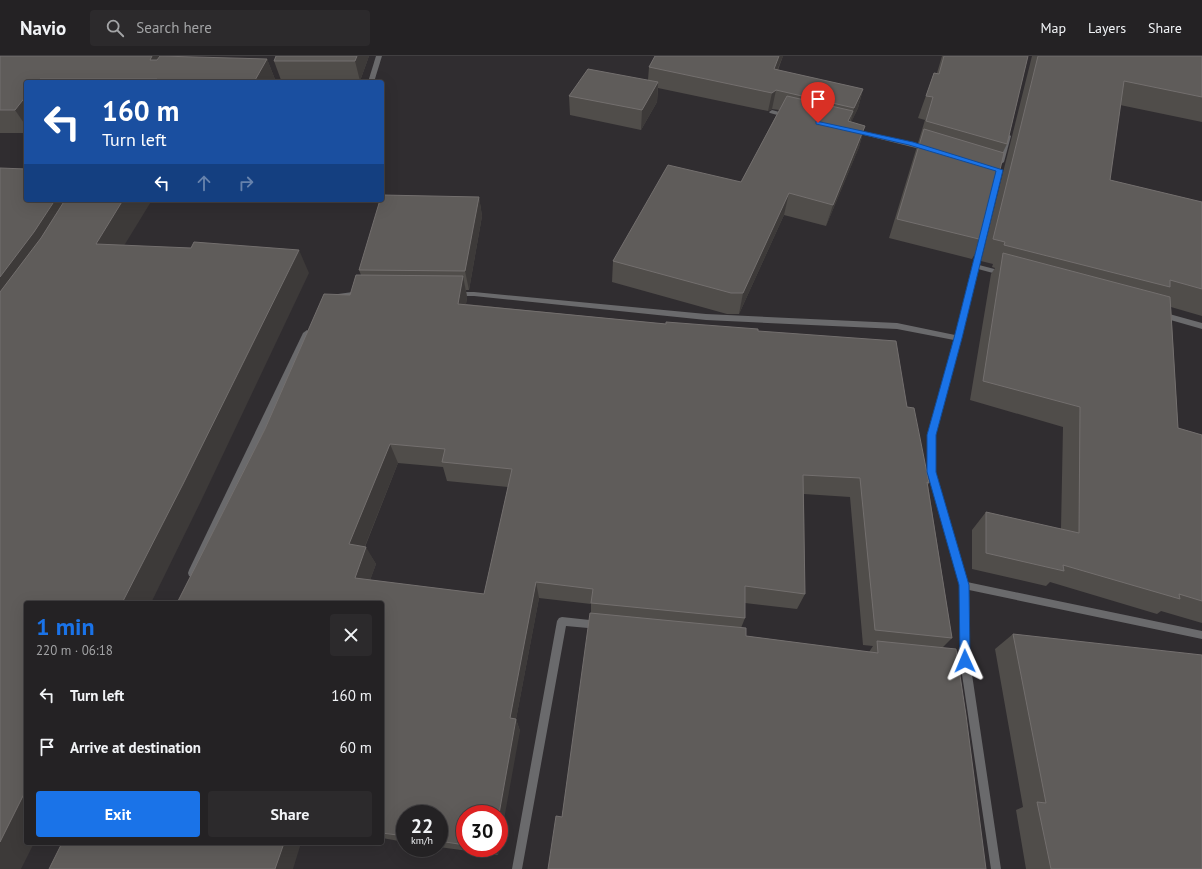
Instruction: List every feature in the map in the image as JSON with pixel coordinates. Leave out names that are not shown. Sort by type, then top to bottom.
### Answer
[{"type":"street","points":[[372,80],[379,56]]},
{"type":"street","points":[[772,112],[795,118]]},
{"type":"street","points":[[1000,170],[1011,124]]},
{"type":"street","points":[[849,130],[933,150]]},
{"type":"street","points":[[986,222],[958,338],[931,435],[932,472],[964,585],[961,661],[996,869]]},
{"type":"street","points":[[975,266],[1013,276]]},
{"type":"street","points":[[329,303],[340,296],[366,293]]},
{"type":"street","points":[[451,294],[474,294],[706,316],[898,326],[958,338]]},
{"type":"street","points":[[1157,314],[1202,326]]},
{"type":"street","points":[[188,582],[311,325]]},
{"type":"street","points":[[964,585],[1202,635]]},
{"type":"street","points":[[517,869],[562,621],[609,626]]},
{"type":"building","points":[[0,56],[152,56],[150,60],[157,60],[160,56],[267,59],[255,80],[24,80],[24,99],[15,110],[0,110]]},
{"type":"building","points":[[276,56],[357,56],[355,61],[274,61]]},
{"type":"building","points":[[655,56],[779,56],[774,69],[863,89],[854,108],[776,90],[772,93],[649,67]]},
{"type":"building","points":[[944,56],[1028,56],[1007,144],[926,121],[933,97],[926,96],[934,73],[939,74]]},
{"type":"building","points":[[1038,56],[1202,56],[1202,97],[1124,81],[1110,180],[1202,202],[1202,289],[1170,280],[1170,287],[1004,245],[1005,242],[993,239]]},
{"type":"building","points":[[588,69],[658,82],[642,110],[569,96]]},
{"type":"building","points":[[787,96],[853,111],[848,121],[865,126],[833,205],[789,193],[743,293],[731,293],[613,261],[668,165],[741,182]]},
{"type":"building","points":[[924,129],[1004,153],[983,240],[897,219]]},
{"type":"building","points":[[0,168],[24,169],[24,202],[54,202],[34,232],[0,277]]},
{"type":"building","points":[[384,195],[479,197],[465,271],[359,270],[379,202],[384,202]]},
{"type":"building","points":[[64,202],[122,202],[96,244],[191,248],[194,242],[299,250],[123,601],[24,601],[24,794],[0,842],[0,292],[41,238]]},
{"type":"building","points":[[1003,253],[1170,297],[1178,428],[1202,435],[1202,601],[1179,594],[1180,599],[1063,565],[1064,571],[986,553],[986,512],[1079,533],[1080,407],[983,381]]},
{"type":"building","points":[[356,275],[463,276],[458,304],[666,324],[666,322],[758,329],[758,331],[896,341],[907,407],[914,408],[929,483],[927,482],[952,638],[875,630],[860,478],[803,475],[805,594],[745,586],[745,618],[591,603],[593,589],[536,582],[510,718],[516,719],[501,805],[456,805],[456,844],[448,842],[448,805],[396,805],[396,835],[384,833],[384,601],[178,601],[265,429],[324,294],[350,295]],"holes":[[[390,444],[445,449],[442,462],[512,469],[484,594],[355,578],[366,547],[349,544]]]},
{"type":"building","points":[[590,613],[746,628],[746,636],[878,653],[877,641],[956,649],[986,869],[548,869],[556,816],[562,817]]},
{"type":"building","points":[[1013,634],[1202,655],[1202,869],[1051,869],[1037,802],[1046,803]]},
{"type":"building","points":[[61,845],[283,845],[275,869],[49,869]]},
{"type":"route","points":[[818,123],[910,144],[1000,170],[958,338],[931,435],[932,472],[964,585],[965,661]]}]
